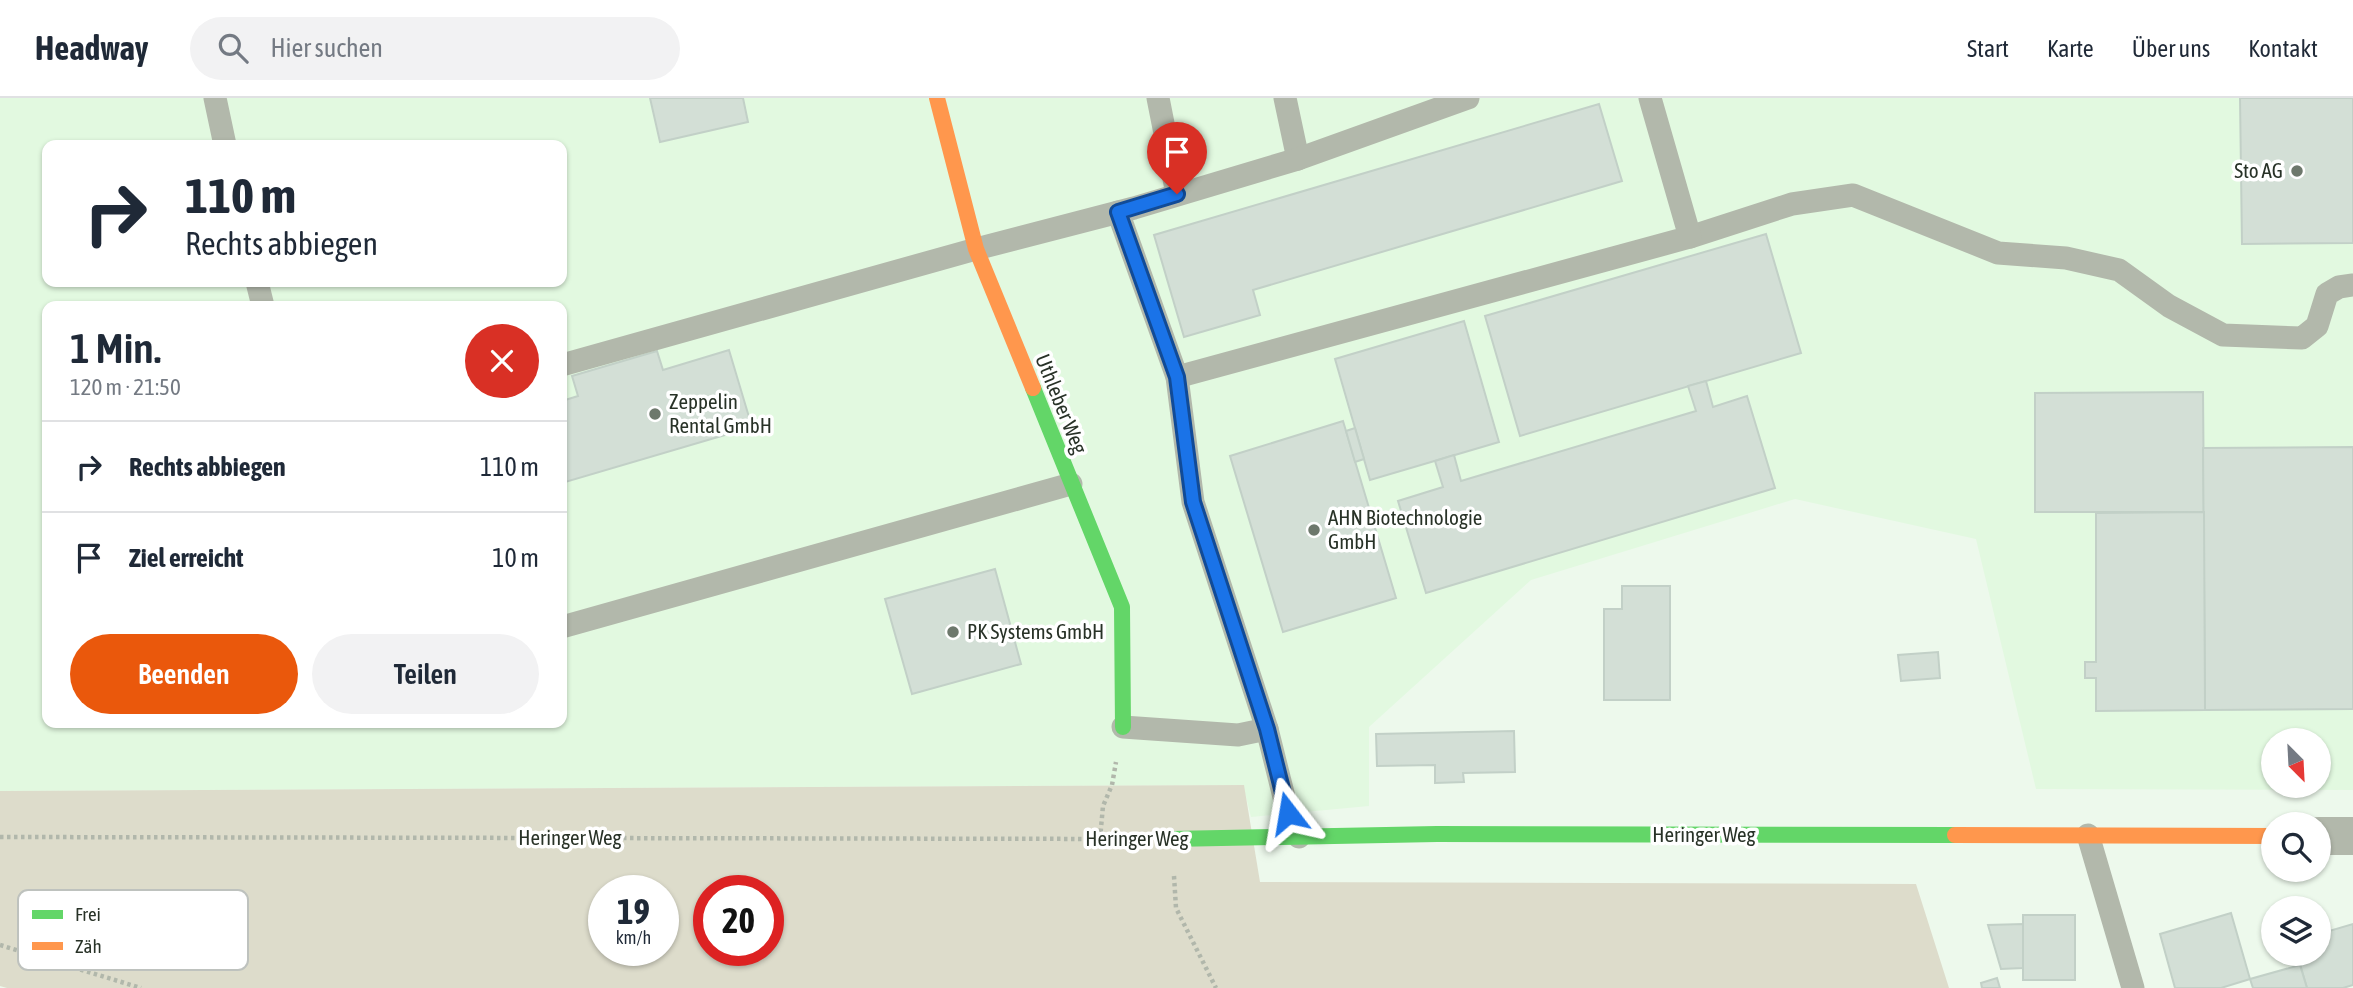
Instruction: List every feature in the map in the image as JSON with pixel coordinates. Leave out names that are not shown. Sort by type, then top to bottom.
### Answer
[{"type":"street","name":"Uthleber Weg","points":[[937,98],[976,249],[1122,607],[1122,727]]},
{"type":"street","name":"Heringer Weg","points":[[1171,839],[1437,834],[2261,836]]},
{"type":"street","points":[[2331,836],[2353,836]]},
{"type":"lane","points":[[215,98],[224,140]]},
{"type":"lane","points":[[1158,98],[1177,194]]},
{"type":"lane","points":[[1285,98],[1297,159]]},
{"type":"lane","points":[[567,364],[1118,212],[1297,159],[1468,98]]},
{"type":"lane","points":[[1650,98],[1690,237]]},
{"type":"lane","points":[[1177,377],[1690,237],[1792,204],[1853,195],[1998,253],[2066,258],[2119,270],[2169,306],[2224,335],[2302,338],[2317,327],[2326,294],[2339,287],[2353,285]]},
{"type":"lane","points":[[1118,212],[1177,377],[1193,502],[1267,729],[1288,813],[1299,837]]},
{"type":"lane","points":[[567,626],[1071,484]]},
{"type":"lane","points":[[1122,727],[1238,735],[1267,729]]},
{"type":"lane","points":[[2088,835],[2133,988]]},
{"type":"path","points":[[1100,839],[1103,806],[1112,785],[1122,727]]},
{"type":"path","name":"Heringer Weg","points":[[0,837],[1171,839]]},
{"type":"path","points":[[1171,839],[1176,908],[1216,988]]},
{"type":"path","points":[[0,945],[18,950]]},
{"type":"path","points":[[82,970],[141,988]]},
{"type":"shaded area","points":[[0,98],[2353,98],[2353,790],[2331,790],[2331,728],[2261,728],[2261,790],[2036,789],[1976,539],[1795,499],[1531,580],[1369,727],[1369,806],[1251,817],[1243,785],[0,791]]},
{"type":"shaded area","points":[[1244,785],[1260,882],[1916,884],[1949,988],[0,986],[0,791]]},
{"type":"building","points":[[650,98],[743,98],[748,122],[660,142]]},
{"type":"building","name":"Sto AG","points":[[2240,98],[2353,98],[2353,243],[2242,244]]},
{"type":"building","points":[[1599,104],[1622,181],[1253,290],[1260,315],[1184,337],[1154,235]]},
{"type":"building","points":[[1766,234],[1801,353],[1520,436],[1485,316]]},
{"type":"building","points":[[1464,321],[1499,442],[1370,480],[1335,359]]},
{"type":"building","name":"Zeppelin Rental GmbH","points":[[729,350],[752,427],[567,482],[567,399],[578,396],[572,376],[657,351],[663,370]]},
{"type":"building","points":[[1706,381],[1713,407],[1747,396],[1775,488],[1426,593],[1398,501],[1443,487],[1435,461],[1454,455],[1461,481],[1696,411],[1688,386]]},
{"type":"building","points":[[2203,392],[2204,512],[2035,512],[2035,393]]},
{"type":"building","name":"AHN Biotechnologie GmbH","points":[[1343,421],[1396,598],[1283,632],[1230,456]]},
{"type":"building","points":[[1355,428],[1364,459],[1355,462],[1346,431]]},
{"type":"building","points":[[2353,447],[2353,709],[2205,710],[2203,448]]},
{"type":"building","points":[[2204,512],[2205,710],[2096,711],[2096,678],[2085,678],[2085,662],[2096,662],[2096,513]]},
{"type":"building","name":"PK Systems GmbH","points":[[995,569],[1021,664],[912,694],[885,599]]},
{"type":"building","points":[[1622,586],[1670,586],[1670,700],[1604,700],[1604,609],[1622,609]]},
{"type":"building","points":[[1938,652],[1940,678],[1901,681],[1898,655]]},
{"type":"building","points":[[1514,731],[1515,772],[1463,773],[1464,782],[1435,783],[1435,765],[1377,766],[1376,734]]},
{"type":"building","points":[[2231,913],[2250,979],[2221,988],[2175,988],[2160,934]]},
{"type":"building","points":[[2023,915],[2075,915],[2075,980],[2023,980]]},
{"type":"building","points":[[2023,924],[2023,968],[2001,969],[1988,925]]},
{"type":"building","points":[[2353,924],[2353,985],[2343,988],[2307,988],[2301,966],[2331,966],[2331,930]]},
{"type":"building","points":[[2300,966],[2307,988],[2253,988],[2250,979]]},
{"type":"building","points":[[1997,978],[2000,988],[1982,988],[1981,983]]},
{"type":"traffic: fast","points":[[1033,388],[1122,607],[1123,727]]},
{"type":"traffic: fast","points":[[1171,839],[1437,834],[1955,835]]},
{"type":"traffic: slow","points":[[937,98],[976,249],[1033,388]]},
{"type":"traffic: slow","points":[[1955,835],[2261,836]]},
{"type":"place","name":"Sto AG","points":[[2297,171]]},
{"type":"place","name":"Zeppelin Rental GmbH","points":[[655,414]]},
{"type":"place","name":"AHN Biotechnologie GmbH","points":[[1314,530]]},
{"type":"place","name":"PK Systems GmbH","points":[[953,632]]},
{"type":"route","points":[[1177,194],[1118,212],[1177,377],[1193,502],[1267,729],[1288,813]]}]
